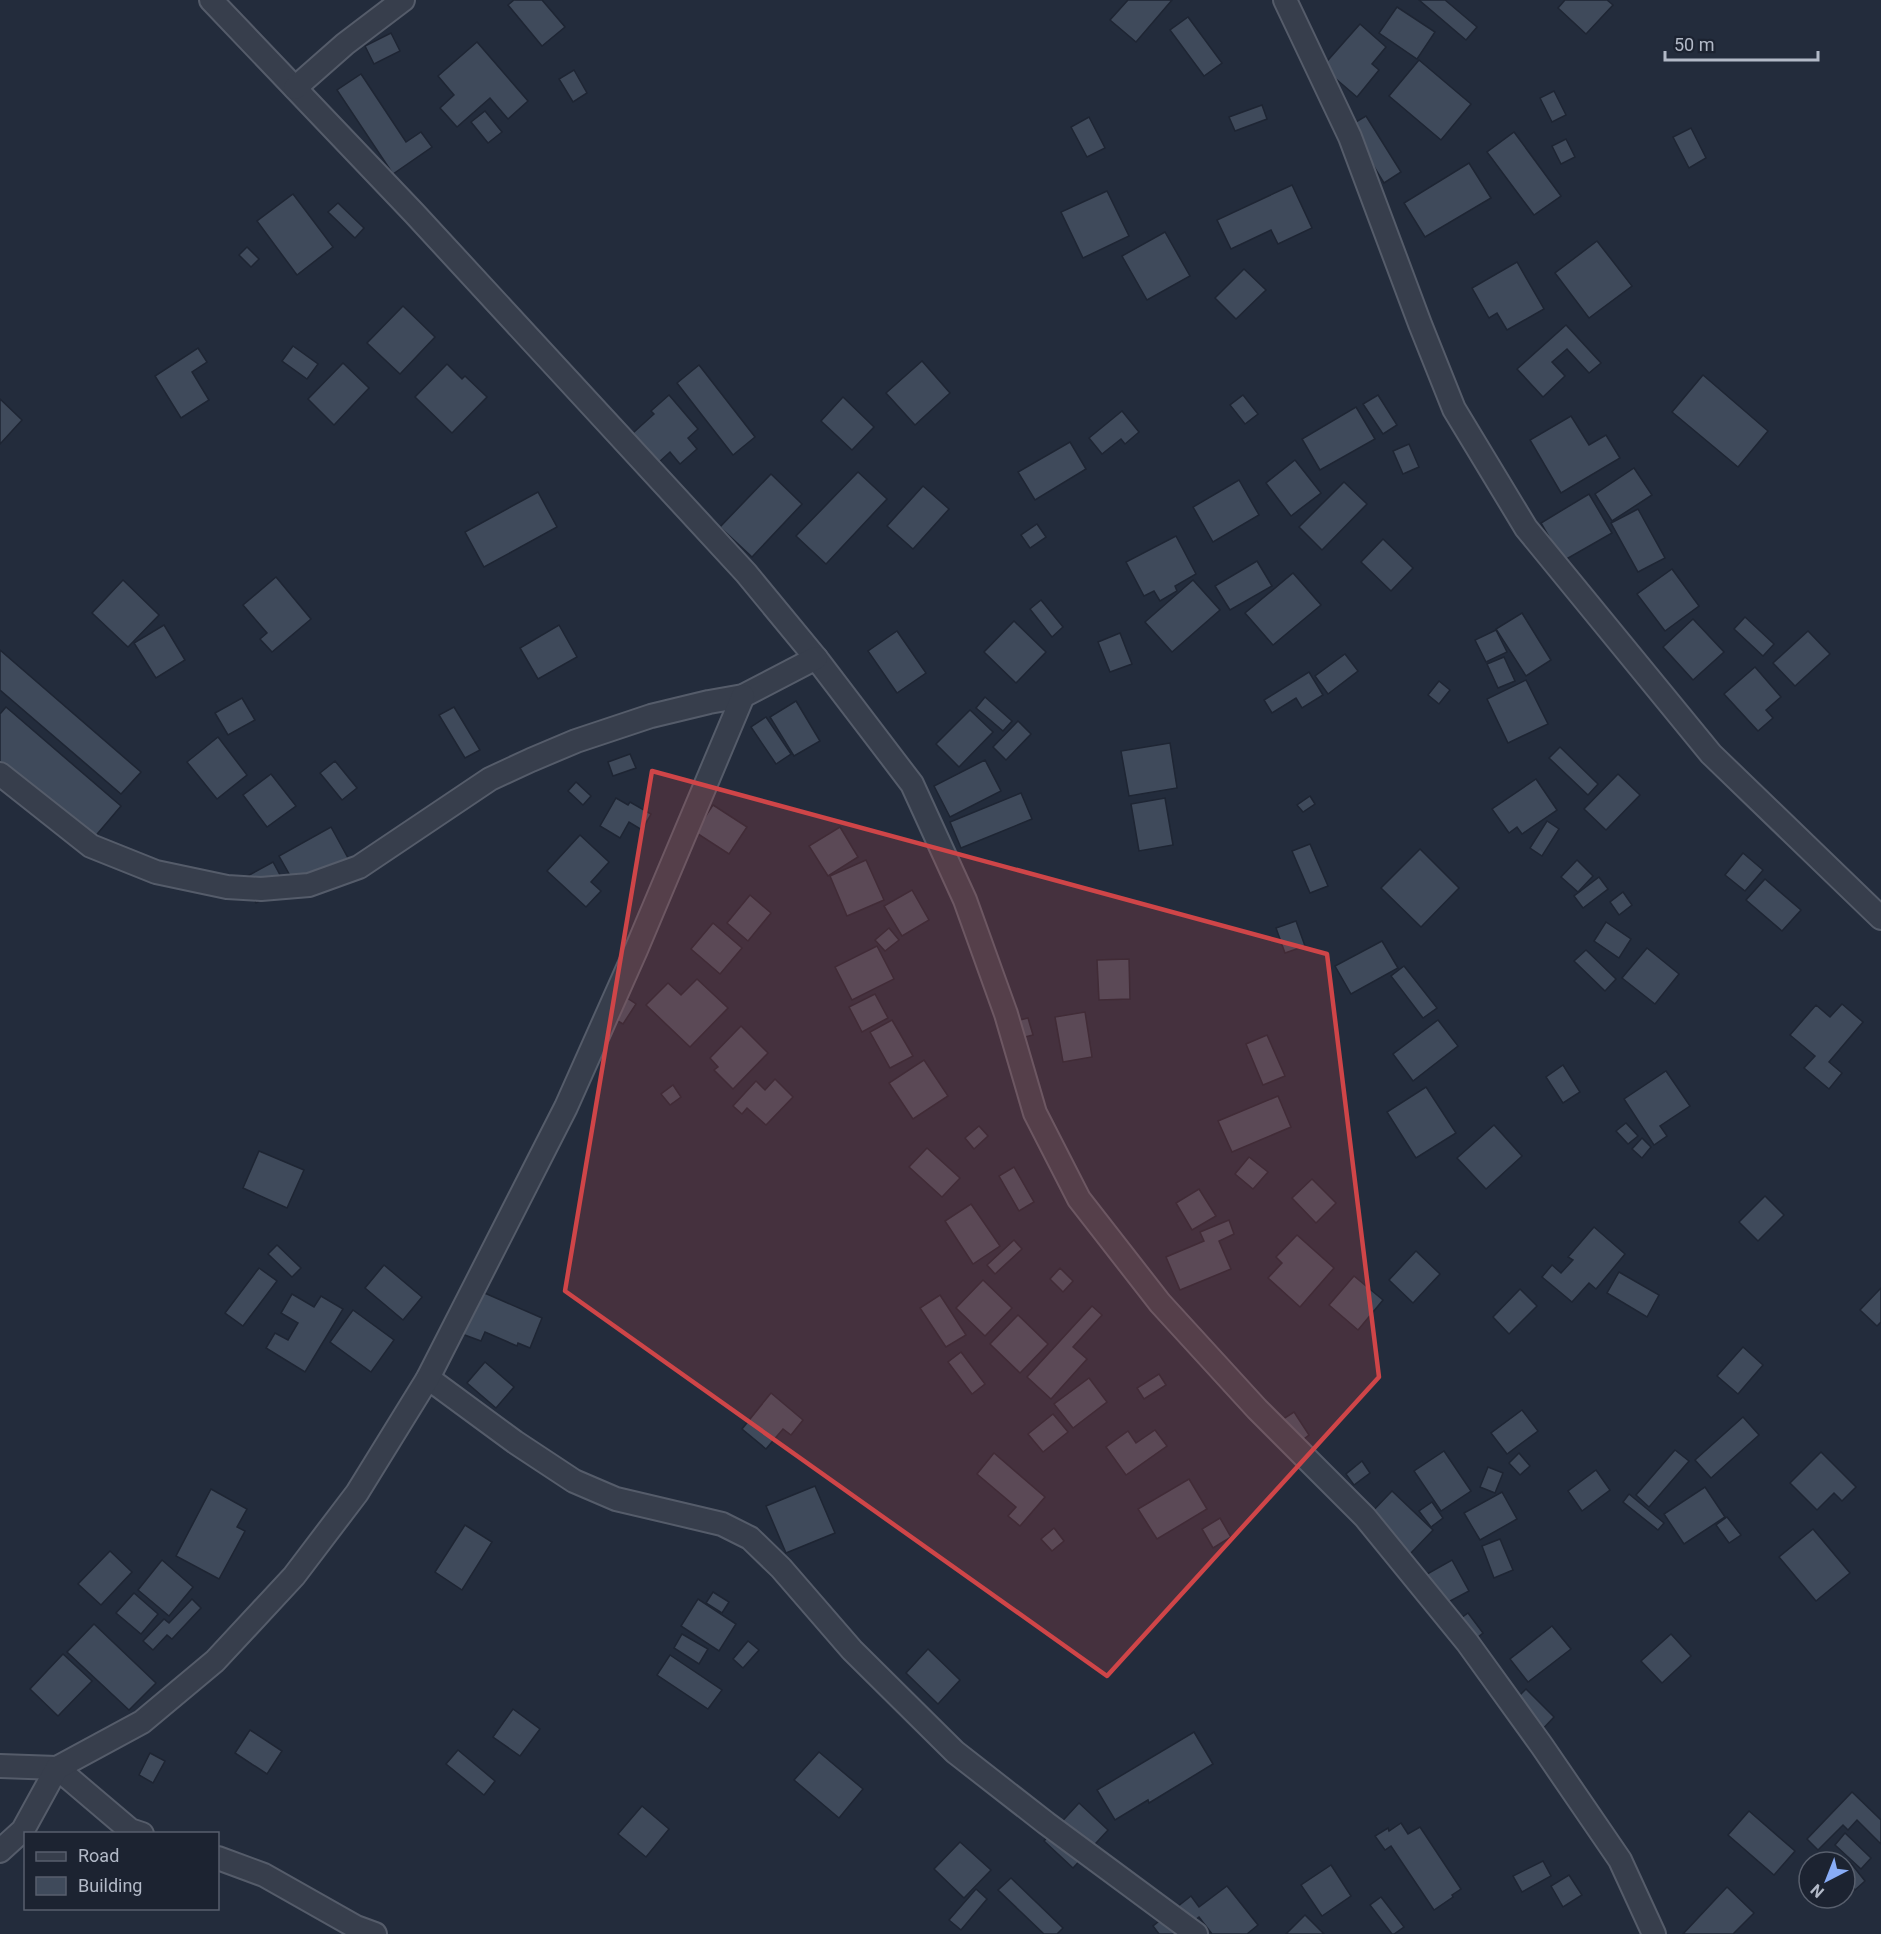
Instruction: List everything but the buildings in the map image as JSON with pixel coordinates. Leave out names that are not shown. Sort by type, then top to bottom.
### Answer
[{"type":"street","points":[[211,0],[591,403],[746,573],[816,658],[912,784],[965,900],[1006,1014],[1035,1113],[1079,1199],[1161,1303],[1257,1409],[1365,1517],[1467,1642],[1620,1860],[1654,1934]]},
{"type":"street","points":[[295,88],[345,44],[403,0]]},
{"type":"street","points":[[1285,0],[1350,137],[1454,409],[1526,528],[1711,754],[1876,904]]},
{"type":"street","points":[[0,774],[91,846],[156,872],[226,887],[261,889],[309,885],[359,867],[490,779],[531,760],[576,741],[651,717],[743,696],[816,658]]},
{"type":"street","points":[[0,1766],[57,1768],[142,1722],[215,1660],[301,1567],[357,1493],[428,1378],[566,1107],[636,950],[743,696]]},
{"type":"street","points":[[428,1378],[515,1442],[574,1481],[616,1500],[722,1524],[750,1538],[782,1568],[852,1650],[955,1752],[1055,1830],[1196,1934]]},
{"type":"street","points":[[57,1768],[130,1830],[138,1832]]},
{"type":"street","points":[[0,1851],[23,1830],[57,1768]]},
{"type":"street","points":[[219,1858],[264,1875],[356,1927],[375,1934]]},
{"type":"highlighted area","points":[[652,771],[1327,954],[1379,1377],[1107,1676],[565,1291]]}]
